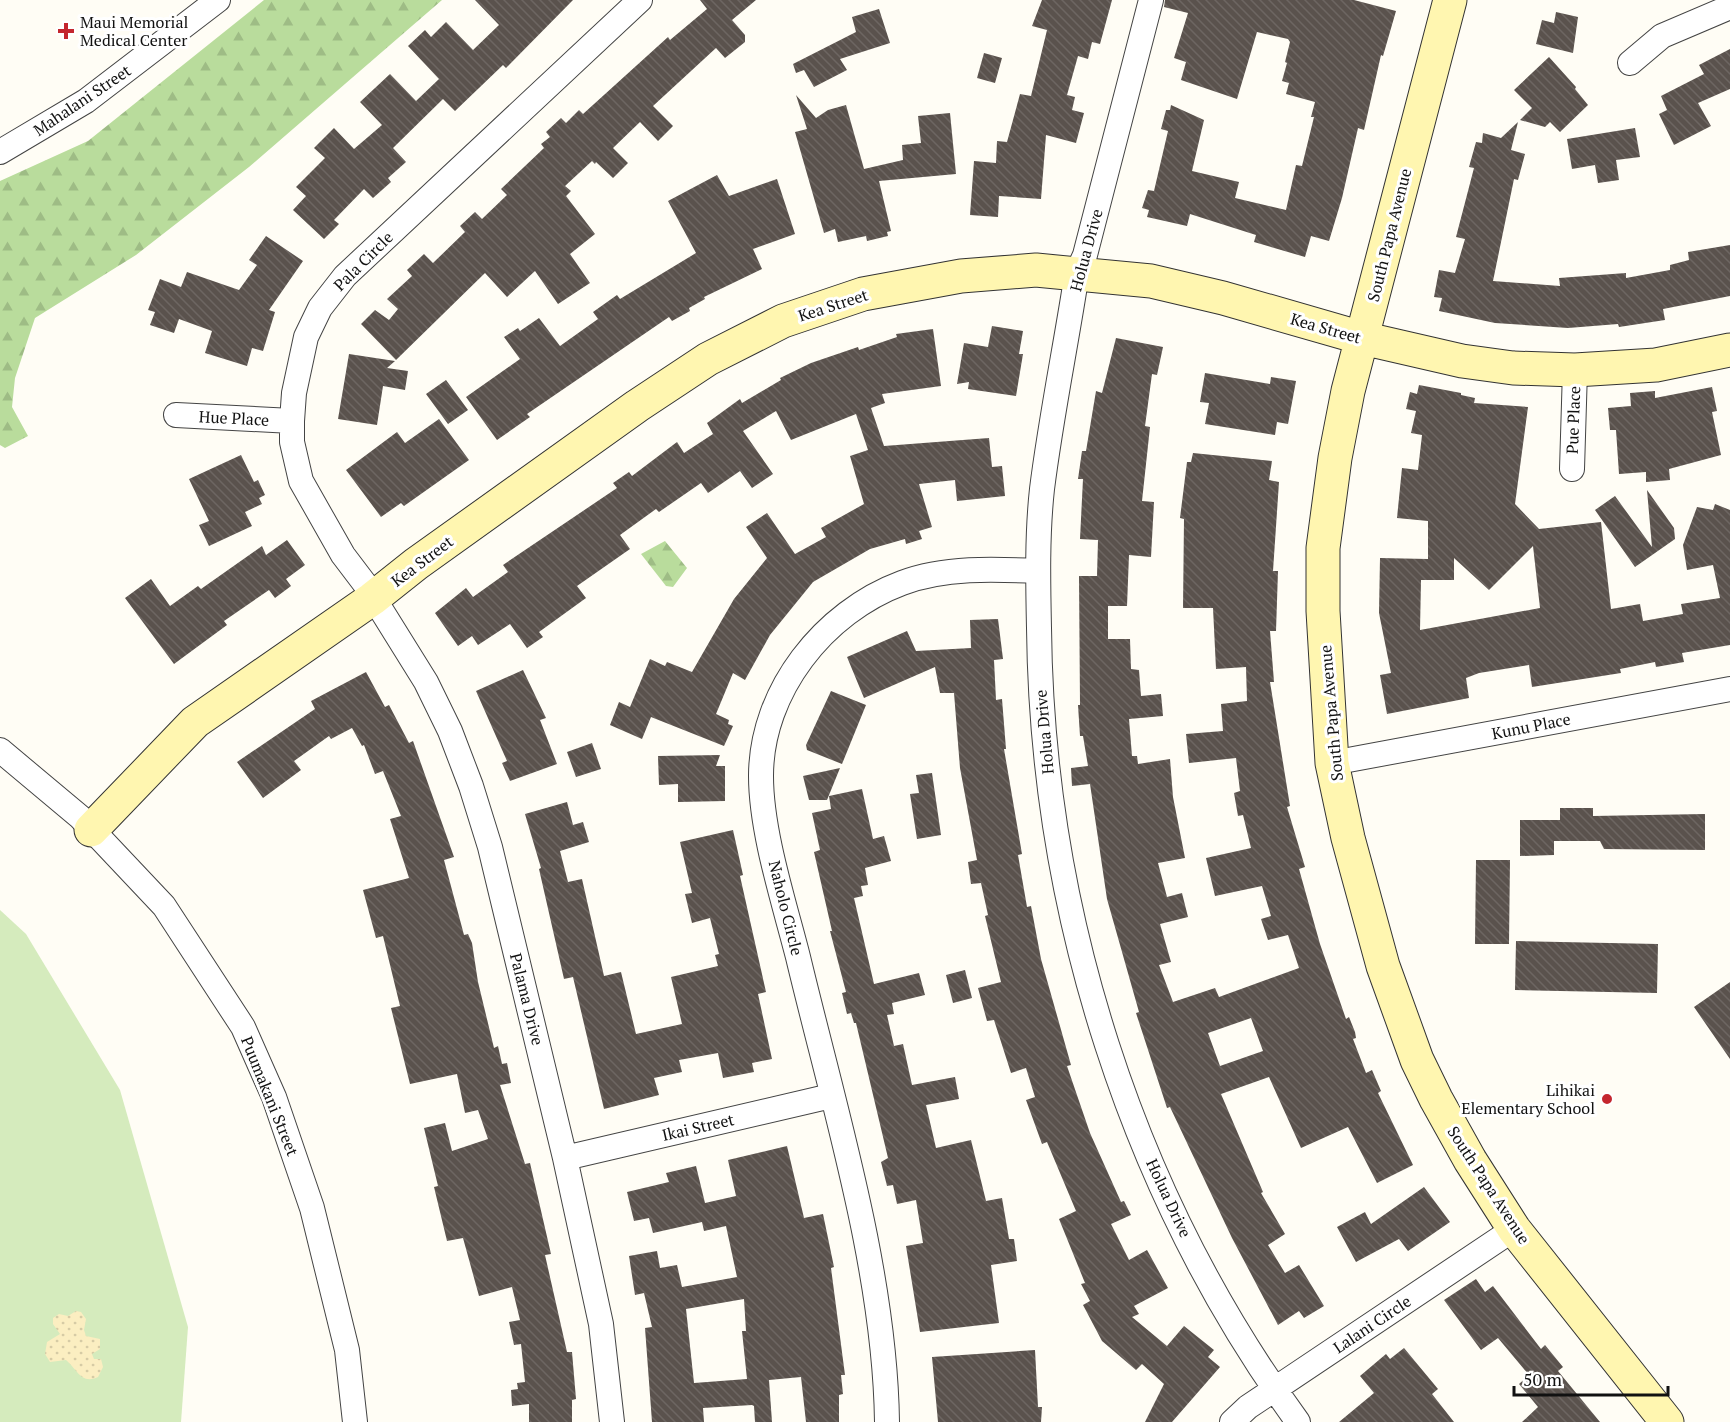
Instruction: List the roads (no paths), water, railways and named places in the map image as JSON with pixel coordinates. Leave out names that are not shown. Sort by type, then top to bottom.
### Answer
[{"type":"street","name":"Mahalani Street","points":[[0,152],[86,101],[218,0]]},
{"type":"street","name":"Pala Circle","points":[[372,599],[301,481],[292,442],[292,421],[294,393],[306,337],[320,309],[345,276],[640,0]]},
{"type":"street","name":"Holua Drive","points":[[1151,0],[1085,255],[1077,273],[1042,490],[1038,571],[1040,698],[1047,773],[1064,884],[1100,1027],[1131,1114],[1173,1210],[1214,1292],[1274,1389],[1298,1422]]},
{"type":"street","name":"South Papa Avenue","points":[[1450,0],[1346,402],[1323,548],[1323,611],[1332,763],[1363,899],[1383,966],[1416,1059],[1470,1160],[1514,1229],[1667,1422]]},
{"type":"street","points":[[1630,63],[1662,36],[1730,7]]},
{"type":"street","name":"Kea Street","points":[[92,830],[195,722],[372,599],[416,564],[637,406],[708,359],[783,321],[863,294],[902,285],[972,275],[1036,270],[1151,281],[1203,293],[1362,338],[1462,361],[1513,368],[1575,370],[1656,365],[1730,350]]},
{"type":"street","name":"Pue Place","points":[[1572,469],[1575,370]]},
{"type":"street","name":"Hue Place","points":[[176,415],[292,421]]},
{"type":"street","name":"Naholo Circle","points":[[886,1422],[882,1348],[874,1290],[831,1096],[771,846],[762,765],[767,732],[792,670],[804,654],[837,622],[902,583],[944,572],[1038,571]]},
{"type":"street","name":"Palama Drive","points":[[372,599],[426,682],[450,731],[471,786],[490,847],[565,1158],[601,1324],[612,1422]]},
{"type":"street","name":"Kunu Place","points":[[1332,763],[1730,688]]},
{"type":"street","name":"Puumakani Street","points":[[0,750],[80,817],[164,906],[243,1027],[274,1097],[312,1208],[347,1350],[355,1422]]},
{"type":"street","name":"Ikai Street","points":[[565,1158],[831,1096]]},
{"type":"street","name":"Lalani Circle","points":[[1232,1422],[1248,1407],[1274,1389],[1514,1229]]},
{"type":"place","name":"Maui Memorial Medical Center","points":[[66,31]]},
{"type":"place","name":"Lihikai Elementary School","points":[[1607,1099]]}]
